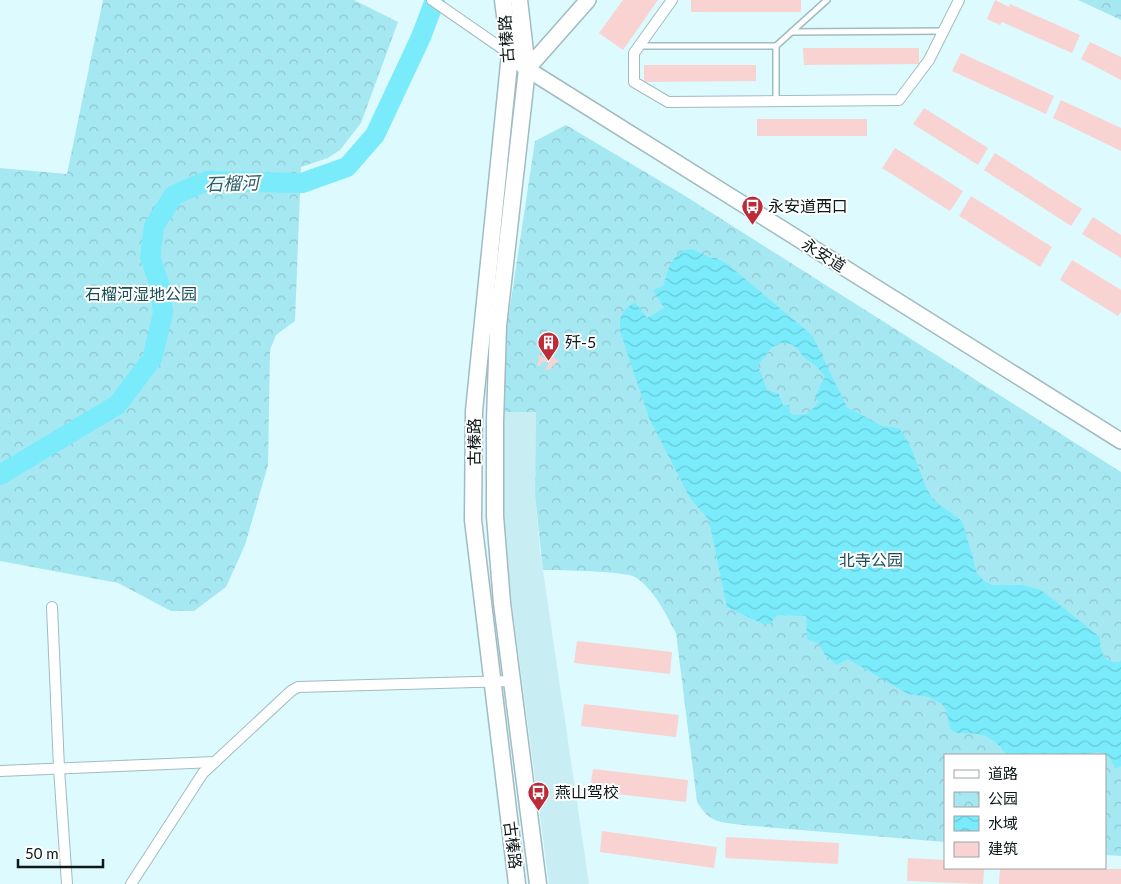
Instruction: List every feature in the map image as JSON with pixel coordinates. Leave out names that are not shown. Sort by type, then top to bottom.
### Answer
[{"type":"main road","name":"古榛路","points":[[503,0],[510,54],[474,411],[473,520],[517,884]]},
{"type":"main road","name":"古榛路","points":[[519,0],[527,69],[498,326],[495,516],[502,603],[538,884]]},
{"type":"main road","points":[[527,69],[588,0]]},
{"type":"main road","name":"永安道","points":[[510,54],[527,69],[1121,441]]},
{"type":"street","points":[[432,0],[510,54]]},
{"type":"street","points":[[672,0],[634,53],[634,82],[668,102],[899,100],[929,60],[959,0]]},
{"type":"street","points":[[52,607],[59,768],[67,884]]},
{"type":"street","points":[[130,884],[204,773],[290,691],[298,687],[512,681]]},
{"type":"street","points":[[0,771],[215,762]]},
{"type":"lane","points":[[638,46],[776,46],[827,0]]},
{"type":"lane","points":[[792,32],[944,31]]},
{"type":"lane","points":[[776,46],[776,101]]},
{"type":"shaded area","points":[[502,412],[536,412],[535,495],[540,550],[589,884],[549,884],[511,597],[501,498]]},
{"type":"green space","name":"石榴河湿地公园","points":[[103,0],[354,0],[398,22],[361,123],[340,150],[328,158],[301,167],[295,321],[276,335],[270,350],[268,465],[245,545],[226,587],[194,611],[171,611],[118,583],[0,561],[0,168],[67,174]]},
{"type":"green space","points":[[1078,0],[1121,0],[1121,20]]},
{"type":"green space","name":"北寺公园","points":[[566,125],[682,194],[1121,472],[1121,856],[1106,855],[1106,754],[944,754],[944,842],[742,825],[716,820],[706,814],[697,802],[676,633],[654,595],[635,577],[606,572],[543,570],[535,495],[536,412],[502,412],[505,340],[535,141]]},
{"type":"water","points":[[692,249],[726,263],[812,335],[847,407],[882,426],[899,428],[909,443],[933,500],[962,521],[977,573],[984,581],[992,585],[1023,585],[1041,590],[1100,637],[1102,652],[1107,659],[1115,662],[1121,661],[1121,766],[1115,769],[1106,754],[1097,752],[1090,754],[1006,754],[995,742],[987,737],[969,733],[957,733],[950,729],[947,712],[942,704],[929,697],[908,694],[848,659],[837,665],[825,655],[820,644],[807,639],[806,616],[777,615],[770,624],[763,624],[727,607],[709,520],[690,498],[649,418],[620,328],[622,315],[635,302],[647,318],[664,308],[653,290],[663,286],[672,262],[680,253]],"holes":[[[780,343],[791,344],[798,349],[803,357],[815,365],[825,376],[815,397],[819,402],[807,414],[793,415],[790,413],[789,405],[783,405],[779,394],[767,390],[758,365],[771,348]]]},
{"type":"building","points":[[623,0],[658,0],[623,50],[599,33]]},
{"type":"building","points":[[691,0],[801,0],[801,12],[691,12]]},
{"type":"building","points":[[995,0],[1009,7],[1010,4],[1080,35],[1072,53],[1002,22],[1000,25],[987,19]]},
{"type":"building","points":[[1090,42],[1121,57],[1121,80],[1081,59]]},
{"type":"building","points":[[803,48],[919,48],[919,64],[804,65]]},
{"type":"building","points":[[961,53],[1054,96],[1046,114],[952,71]]},
{"type":"building","points":[[644,65],[756,65],[756,81],[644,82]]},
{"type":"building","points":[[1061,100],[1121,128],[1121,151],[1053,118]]},
{"type":"building","points":[[924,108],[988,148],[978,165],[913,124]]},
{"type":"building","points":[[757,119],[867,119],[867,136],[757,136]]},
{"type":"building","points":[[895,148],[963,191],[950,211],[882,168]]},
{"type":"building","points":[[995,153],[1082,209],[1071,226],[984,170]]},
{"type":"building","points":[[971,196],[1052,247],[1040,267],[959,216]]},
{"type":"building","points":[[1093,217],[1121,235],[1121,258],[1082,234]]},
{"type":"building","points":[[1072,260],[1121,290],[1121,312],[1118,316],[1060,280]]},
{"type":"building","name":"歼-5","points":[[546,351],[550,351],[555,359],[559,360],[549,370],[545,369],[550,362],[542,362],[540,366],[537,366],[538,354],[543,358],[550,359]]},
{"type":"building","points":[[577,641],[672,652],[670,674],[574,663]]},
{"type":"building","points":[[584,704],[679,715],[676,737],[581,726]]},
{"type":"building","points":[[593,769],[688,780],[686,802],[590,791]]},
{"type":"building","points":[[602,831],[717,847],[714,868],[600,852]]},
{"type":"building","points":[[726,837],[839,843],[838,864],[725,858]]},
{"type":"building","points":[[908,858],[944,860],[944,869],[984,869],[983,884],[907,881]]},
{"type":"building","points":[[1000,869],[1121,869],[1121,884],[999,884]]},
{"type":"waterway","name":"石榴河","points":[[0,475],[117,405],[152,359],[163,313],[160,286],[150,257],[154,226],[174,195],[207,181],[302,183],[347,167],[375,135],[421,37],[435,0]]},
{"type":"place","name":"永安道西口","points":[[752,225]]},
{"type":"place","name":"歼-5","points":[[549,361]]},
{"type":"place","name":"燕山驾校","points":[[539,811]]}]
